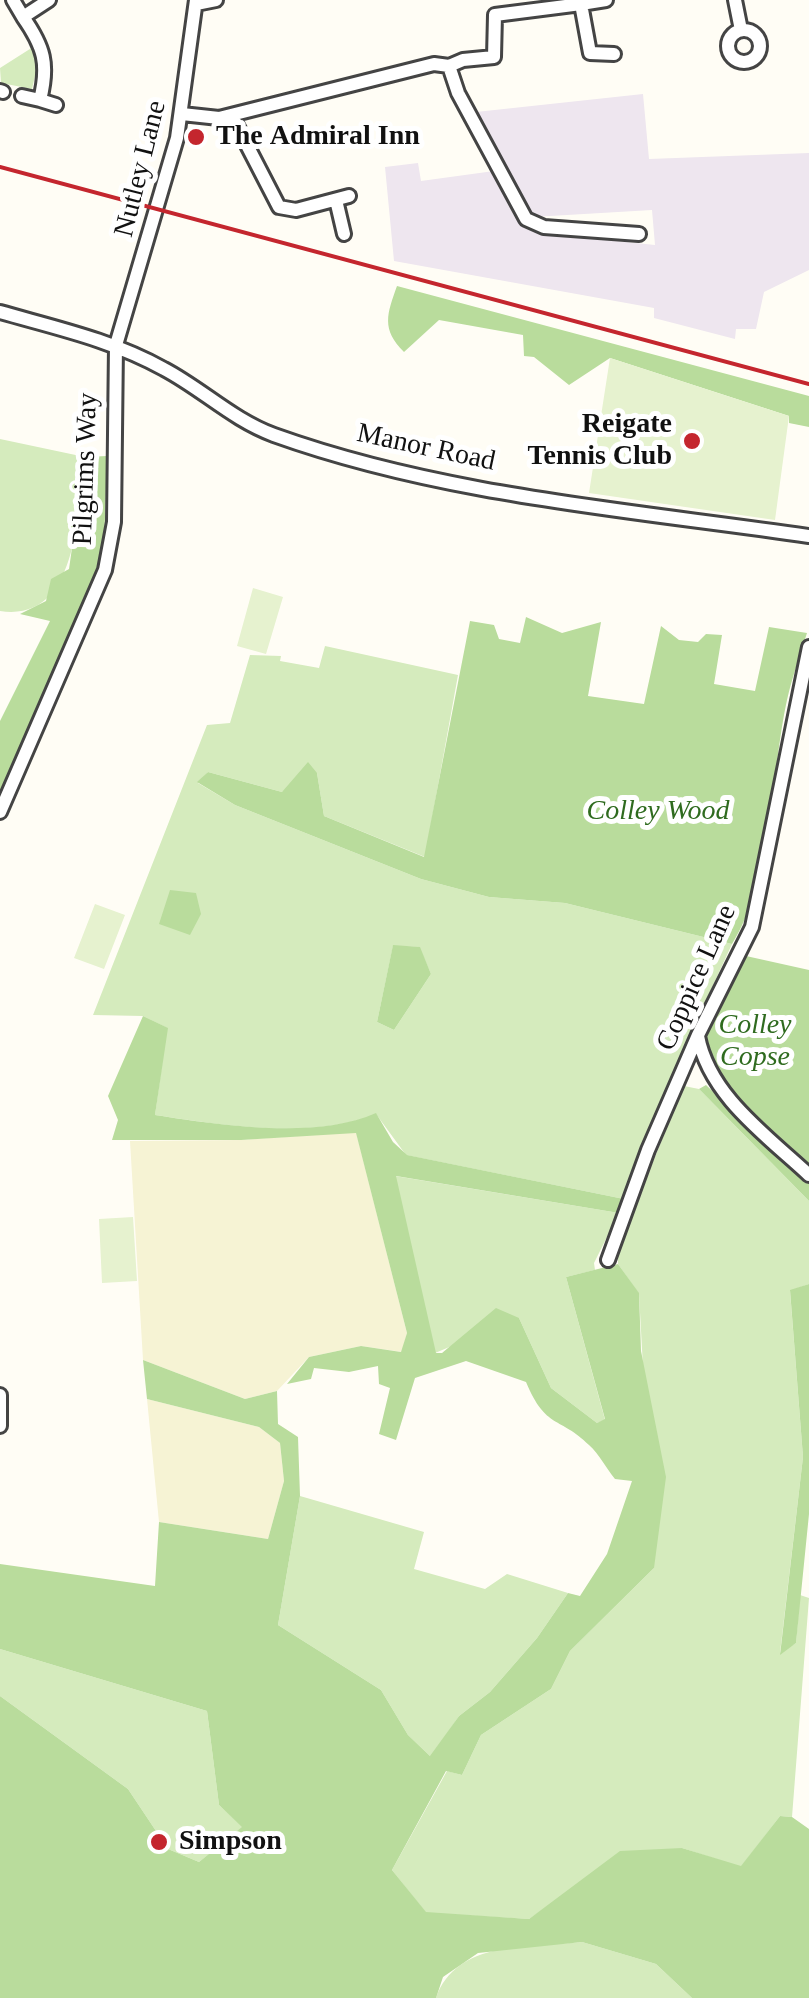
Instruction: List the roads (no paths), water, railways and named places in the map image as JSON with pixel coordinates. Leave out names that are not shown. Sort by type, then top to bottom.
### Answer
[{"type":"street","points":[[13,0],[44,52],[46,76],[40,100]]},
{"type":"street","points":[[23,17],[49,0]]},
{"type":"street","points":[[196,2],[216,0]]},
{"type":"street","points":[[182,114],[210,119],[232,116],[434,64],[448,66],[494,56],[495,15],[606,0]]},
{"type":"street","points":[[735,0],[741,30]]},
{"type":"street","name":"Nutley Lane","points":[[116,346],[154,228],[182,114],[196,2]]},
{"type":"street","points":[[582,4],[590,54],[614,54]]},
{"type":"street","points":[[448,66],[458,93],[526,218],[544,227],[639,234]]},
{"type":"street","points":[[22,96],[56,105]]},
{"type":"street","points":[[232,116],[280,206],[296,210],[342,198],[344,234]]},
{"type":"street","name":"Manor Road","points":[[0,312],[116,346],[185,381],[254,428],[334,454],[450,482],[809,536]]},
{"type":"street","name":"Pilgrims Way","points":[[0,812],[105,570],[114,522],[116,346]]},
{"type":"street","name":"Coppice Lane","points":[[608,1260],[698,1035],[752,927],[809,648]]},
{"type":"street","points":[[698,1035],[703,1063],[716,1085],[809,1175]]},
{"type":"street","points":[[0,1395],[0,1426]]},
{"type":"railway","points":[[0,167],[809,384]]},
{"type":"place","name":"The Admiral Inn","points":[[196,137]]},
{"type":"place","name":"Reigate Tennis Club","points":[[692,441]]},
{"type":"place","name":"Simpson","points":[[159,1842]]},
{"type":"park label","name":"Colley Wood","points":[[658,812]]},
{"type":"park label","name":"Colley Copse","points":[[755,1042]]}]
